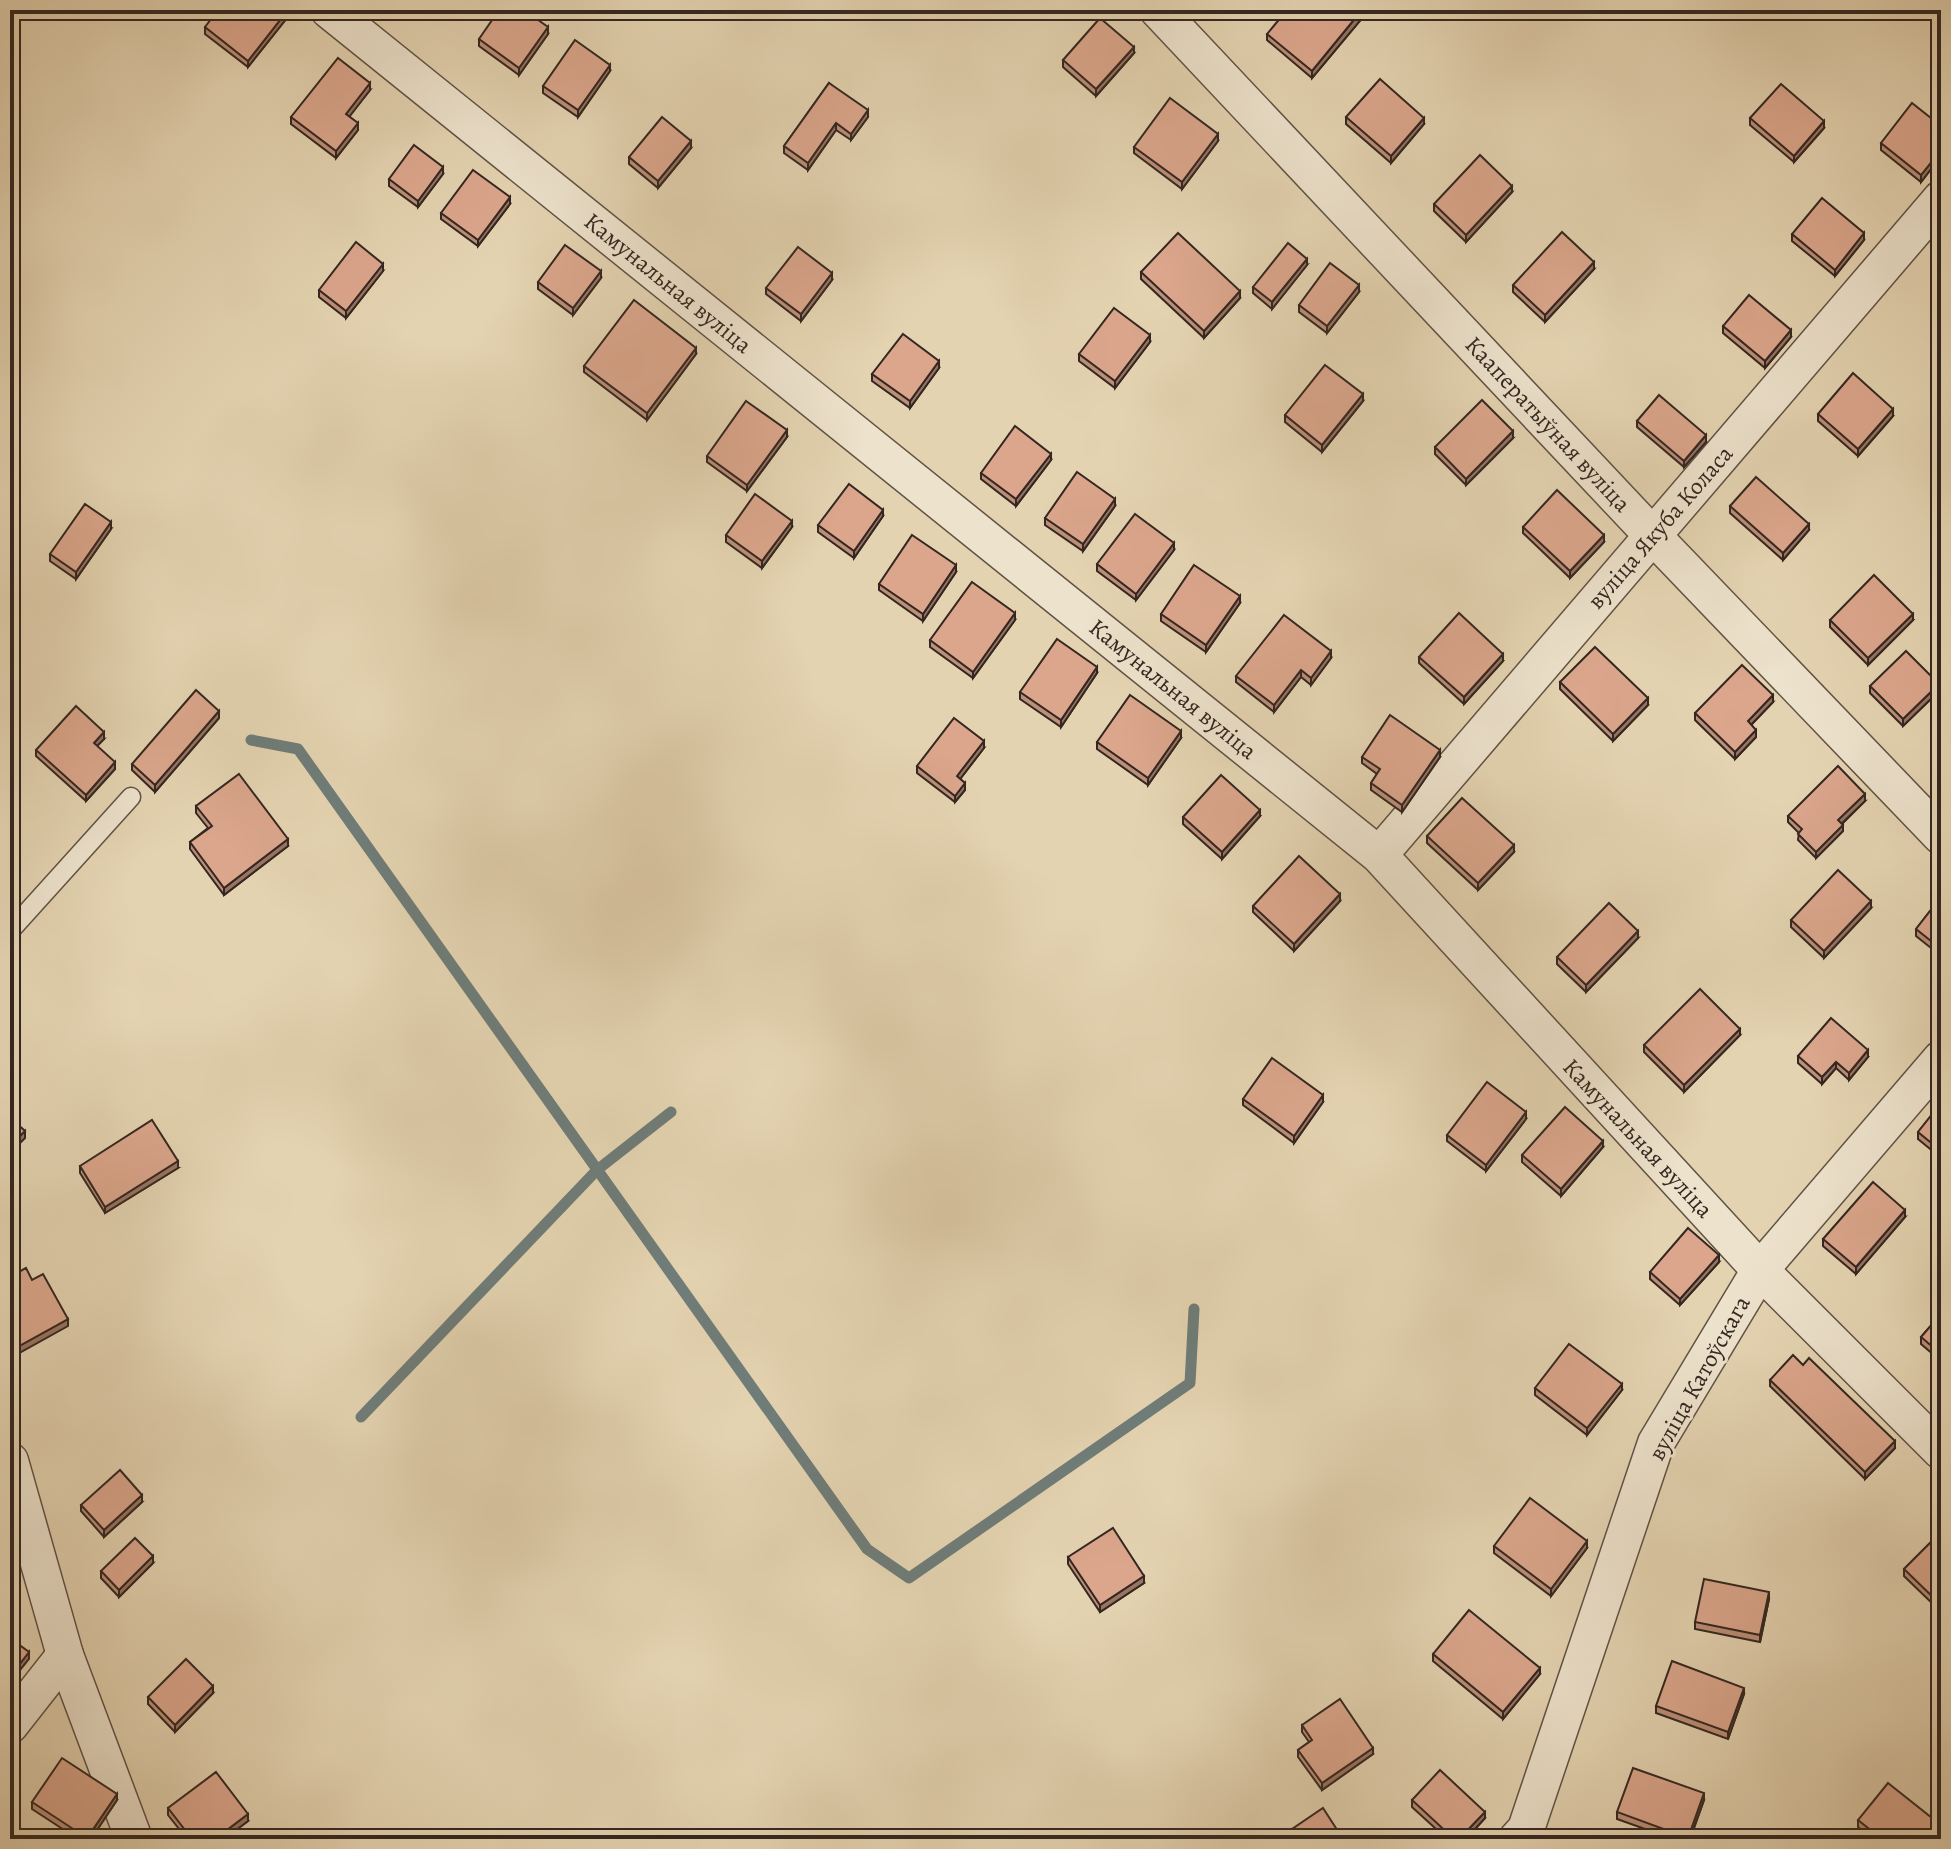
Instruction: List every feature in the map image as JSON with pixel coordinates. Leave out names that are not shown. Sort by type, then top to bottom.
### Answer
[{"type":"street","name":"Камунальная вуліца","points":[[329,10],[1379,855],[1760,1270],[1941,1451]]},
{"type":"street","name":"Кааператыўная вуліца","points":[[1158,10],[1653,536],[1941,836]]},
{"type":"street","name":"вуліца Якуба Коласа","points":[[1379,855],[1941,199]]},
{"type":"street","name":"вуліца Катоўскага","points":[[1517,1839],[1526,1829],[1656,1443],[1760,1270],[1941,1059]]},
{"type":"street","points":[[10,1461],[65,1655],[134,1839]]},
{"type":"street","points":[[10,1725],[65,1655]]},
{"type":"lane","points":[[10,931],[131,797]]},
{"type":"building","points":[[218,10],[287,11],[248,61],[205,27]]},
{"type":"building","points":[[499,10],[524,10],[548,27],[519,68],[479,39]]},
{"type":"building","points":[[1287,10],[1362,10],[1312,71],[1267,34]]},
{"type":"building","points":[[1100,18],[1134,47],[1096,89],[1063,60]]},
{"type":"building","points":[[575,40],[610,65],[578,110],[543,86]]},
{"type":"building","points":[[338,58],[370,83],[346,114],[358,123],[336,151],[291,117]]},
{"type":"building","points":[[1380,79],[1424,118],[1391,156],[1346,117]]},
{"type":"building","points":[[829,83],[868,110],[851,134],[836,123],[808,163],[784,146]]},
{"type":"building","points":[[1781,84],[1824,121],[1794,156],[1750,118]]},
{"type":"building","points":[[1170,98],[1218,134],[1182,182],[1134,147]]},
{"type":"building","points":[[1912,103],[1941,126],[1941,150],[1921,175],[1881,143]]},
{"type":"building","points":[[662,117],[691,141],[658,181],[629,157]]},
{"type":"building","points":[[414,145],[443,167],[418,201],[389,179]]},
{"type":"building","points":[[1480,155],[1512,186],[1466,235],[1434,204]]},
{"type":"building","points":[[473,170],[510,197],[478,240],[441,213]]},
{"type":"building","points":[[1822,198],[1864,233],[1835,270],[1792,234]]},
{"type":"building","points":[[1562,232],[1594,262],[1545,315],[1513,285]]},
{"type":"building","points":[[1178,233],[1240,291],[1204,331],[1141,272]]},
{"type":"building","points":[[356,242],[383,264],[346,311],[319,290]]},
{"type":"building","points":[[1288,243],[1307,259],[1272,302],[1253,287]]},
{"type":"building","points":[[565,245],[601,271],[573,308],[538,282]]},
{"type":"building","points":[[798,247],[832,273],[801,314],[766,288]]},
{"type":"building","points":[[1330,263],[1359,285],[1327,326],[1299,305]]},
{"type":"building","points":[[1749,295],[1791,330],[1765,361],[1723,326]]},
{"type":"building","points":[[634,300],[696,348],[647,413],[584,366]]},
{"type":"building","points":[[1114,308],[1150,335],[1115,381],[1079,354]]},
{"type":"building","points":[[903,334],[939,361],[910,401],[872,374]]},
{"type":"building","points":[[1325,365],[1363,394],[1322,445],[1285,415]]},
{"type":"building","points":[[1853,373],[1893,409],[1858,449],[1818,414]]},
{"type":"building","points":[[1659,395],[1706,435],[1684,461],[1637,421]]},
{"type":"building","points":[[1482,400],[1513,431],[1466,479],[1435,447]]},
{"type":"building","points":[[746,401],[787,430],[747,485],[707,456]]},
{"type":"building","points":[[1015,426],[1051,454],[1016,499],[981,473]]},
{"type":"building","points":[[1077,472],[1115,499],[1083,544],[1045,518]]},
{"type":"building","points":[[1756,477],[1809,524],[1783,553],[1730,506]]},
{"type":"building","points":[[849,484],[883,510],[854,551],[818,525]]},
{"type":"building","points":[[1557,490],[1604,535],[1570,571],[1523,527]]},
{"type":"building","points":[[755,494],[792,521],[762,561],[726,535]]},
{"type":"building","points":[[85,504],[111,522],[76,572],[50,554]]},
{"type":"building","points":[[1135,514],[1174,543],[1136,594],[1097,564]]},
{"type":"building","points":[[912,535],[956,565],[923,614],[879,584]]},
{"type":"building","points":[[1194,565],[1240,596],[1206,645],[1161,614]]},
{"type":"building","points":[[1874,575],[1913,614],[1868,658],[1830,620]]},
{"type":"building","points":[[972,582],[1015,613],[973,672],[930,640]]},
{"type":"building","points":[[1459,613],[1503,654],[1464,697],[1419,657]]},
{"type":"building","points":[[1284,615],[1331,651],[1311,678],[1301,670],[1274,705],[1236,676]]},
{"type":"building","points":[[1057,639],[1097,667],[1061,720],[1020,692]]},
{"type":"building","points":[[1595,647],[1648,698],[1613,734],[1560,682]]},
{"type":"building","points":[[1906,651],[1939,684],[1903,719],[1870,686]]},
{"type":"building","points":[[1742,665],[1773,695],[1748,721],[1756,730],[1735,752],[1695,713]]},
{"type":"building","points":[[196,690],[219,711],[155,785],[132,764]]},
{"type":"building","points":[[1130,695],[1181,731],[1148,778],[1097,742]]},
{"type":"building","points":[[76,706],[104,732],[94,743],[115,762],[86,795],[36,750]]},
{"type":"building","points":[[1390,715],[1440,750],[1402,805],[1371,783],[1380,769],[1362,757]]},
{"type":"building","points":[[954,718],[984,741],[957,776],[965,783],[955,796],[917,766]]},
{"type":"building","points":[[1838,766],[1865,794],[1838,820],[1843,825],[1816,852],[1798,834],[1802,829],[1788,816]]},
{"type":"building","points":[[239,774],[288,839],[224,888],[190,842],[212,826],[196,806]]},
{"type":"building","points":[[1221,775],[1260,810],[1222,852],[1183,817]]},
{"type":"building","points":[[1462,798],[1514,845],[1478,883],[1427,836]]},
{"type":"building","points":[[1299,856],[1340,894],[1294,944],[1253,906]]},
{"type":"building","points":[[1838,870],[1871,901],[1824,951],[1791,920]]},
{"type":"building","points":[[1941,897],[1941,949],[1916,929]]},
{"type":"building","points":[[1609,903],[1638,931],[1586,985],[1557,957]]},
{"type":"building","points":[[1700,989],[1740,1029],[1684,1085],[1644,1045]]},
{"type":"building","points":[[1831,1018],[1868,1050],[1849,1073],[1836,1062],[1822,1077],[1798,1056]]},
{"type":"building","points":[[1272,1058],[1323,1095],[1294,1136],[1243,1099]]},
{"type":"building","points":[[1487,1082],[1526,1112],[1486,1165],[1447,1135]]},
{"type":"building","points":[[1941,1103],[1941,1151],[1918,1132]]},
{"type":"building","points":[[1565,1107],[1603,1141],[1561,1189],[1522,1155]]},
{"type":"building","points":[[10,1117],[25,1131],[10,1146]]},
{"type":"building","points":[[152,1120],[178,1161],[105,1207],[80,1166]]},
{"type":"building","points":[[1873,1182],[1905,1210],[1856,1267],[1823,1239]]},
{"type":"building","points":[[10,1211],[17,1219],[10,1226]]},
{"type":"building","points":[[1688,1228],[1719,1255],[1680,1299],[1650,1272]]},
{"type":"building","points":[[26,1268],[32,1280],[43,1274],[68,1319],[12,1350],[10,1277]]},
{"type":"building","points":[[1941,1314],[1941,1354],[1921,1337]]},
{"type":"building","points":[[1569,1344],[1622,1384],[1587,1428],[1535,1388]]},
{"type":"building","points":[[1793,1355],[1803,1365],[1809,1358],[1895,1441],[1865,1472],[1770,1380]]},
{"type":"building","points":[[120,1470],[142,1495],[104,1530],[81,1505]]},
{"type":"building","points":[[1530,1498],[1587,1541],[1551,1589],[1494,1546]]},
{"type":"building","points":[[1113,1528],[1144,1576],[1100,1605],[1068,1557]]},
{"type":"building","points":[[1941,1532],[1941,1601],[1939,1603],[1904,1569]]},
{"type":"building","points":[[135,1538],[153,1556],[119,1590],[101,1571]]},
{"type":"building","points":[[1704,1579],[1769,1592],[1760,1635],[1695,1622]]},
{"type":"building","points":[[1469,1610],[1540,1668],[1503,1712],[1433,1654]]},
{"type":"building","points":[[10,1638],[29,1652],[12,1674],[10,1672]]},
{"type":"building","points":[[186,1659],[213,1686],[175,1725],[148,1697]]},
{"type":"building","points":[[1672,1661],[1744,1688],[1728,1732],[1656,1706]]},
{"type":"building","points":[[1340,1699],[1373,1748],[1322,1783],[1298,1750],[1312,1740],[1302,1725]]},
{"type":"building","points":[[62,1758],[117,1794],[87,1838],[32,1802]]},
{"type":"building","points":[[1633,1768],[1704,1793],[1688,1838],[1617,1812]]},
{"type":"building","points":[[1440,1770],[1485,1812],[1459,1839],[1454,1839],[1412,1800]]},
{"type":"building","points":[[216,1772],[248,1814],[215,1839],[192,1839],[168,1808]]},
{"type":"building","points":[[1888,1783],[1937,1822],[1923,1839],[1882,1839],[1858,1820]]},
{"type":"building","points":[[1323,1808],[1343,1839],[1299,1839],[1292,1829]]},
{"type":"waterway","points":[[251,740],[298,749],[867,1549],[909,1578],[1190,1383],[1194,1309]]},
{"type":"waterway","points":[[361,1417],[597,1170],[671,1112]]}]
